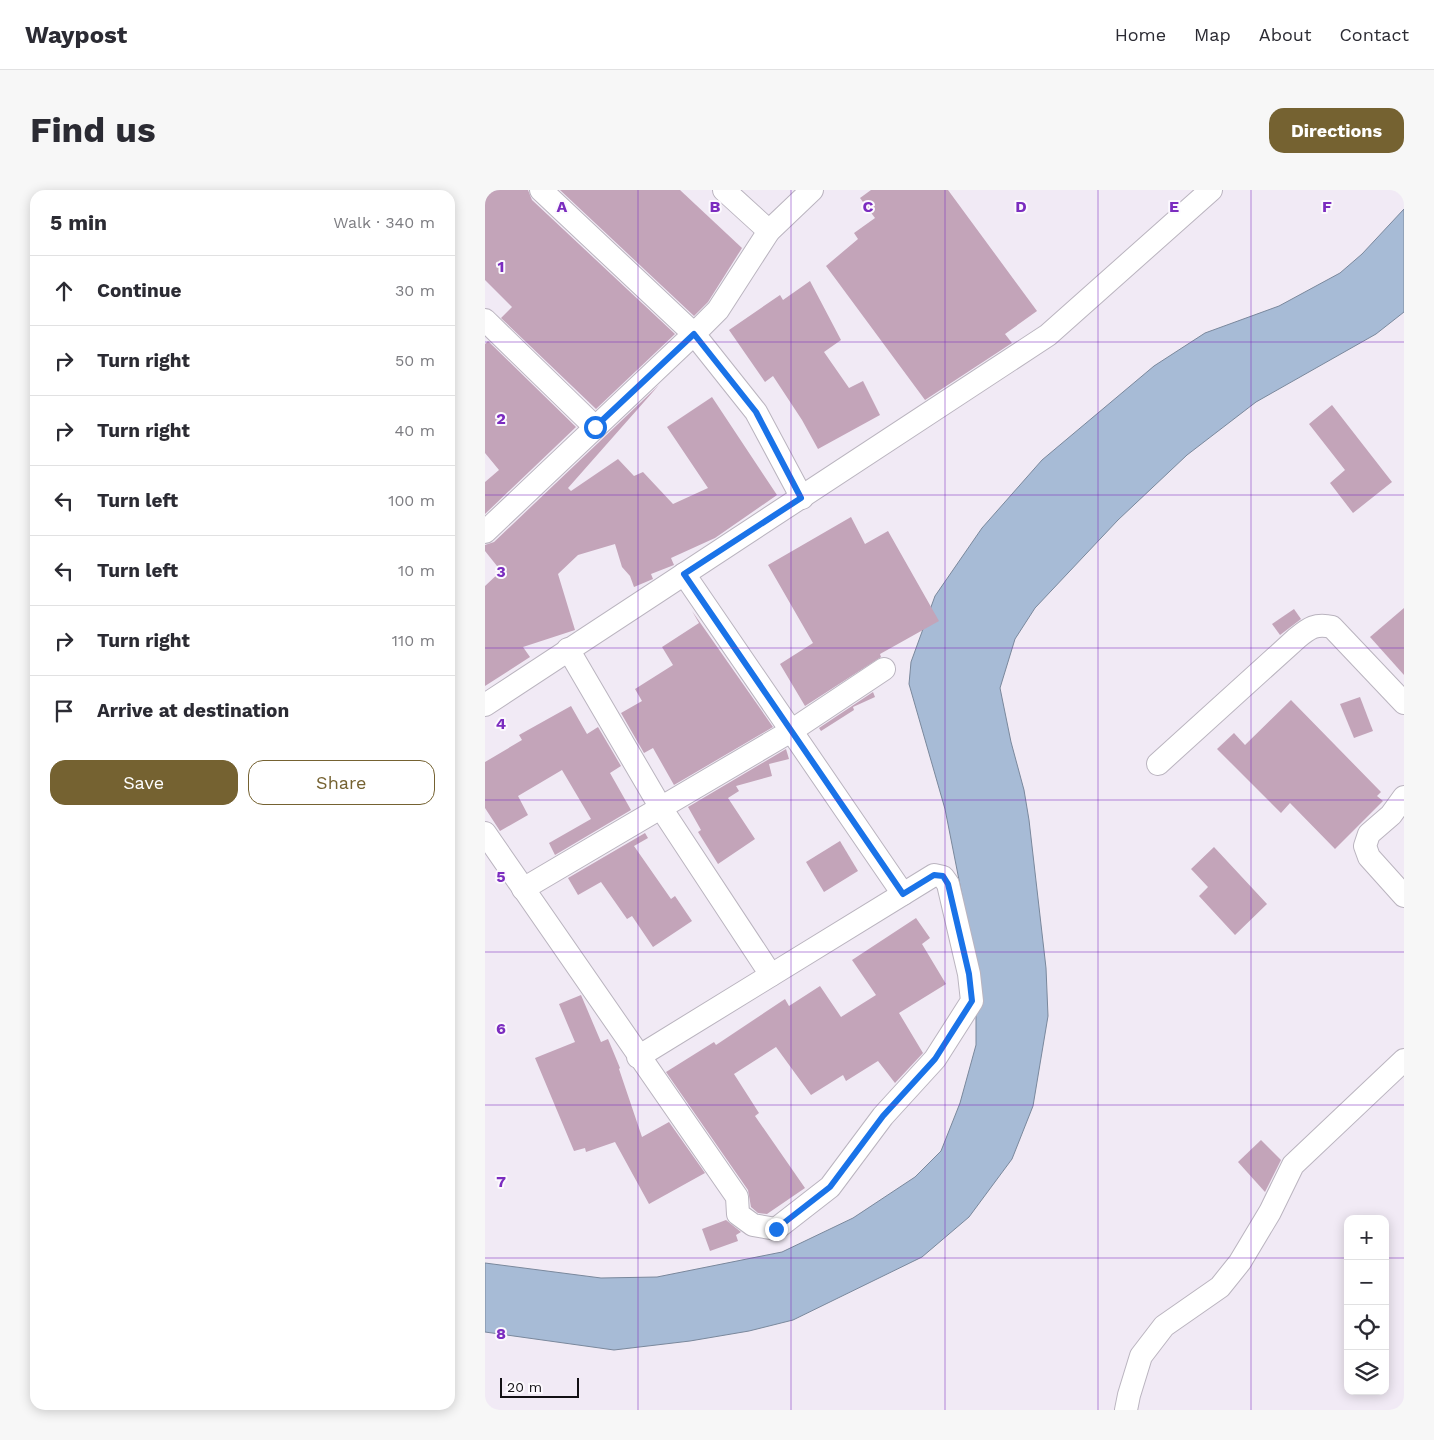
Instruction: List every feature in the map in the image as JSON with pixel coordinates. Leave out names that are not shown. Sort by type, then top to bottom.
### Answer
[{"type":"street","points":[[541,190],[694,334],[756,412],[801,498]]},
{"type":"street","points":[[724,190],[769,231]]},
{"type":"street","points":[[485,532],[718,310],[769,231],[812,190]]},
{"type":"street","points":[[485,705],[1048,335],[1211,190]]},
{"type":"street","points":[[485,320],[595,427]]},
{"type":"street","points":[[684,574],[903,894]]},
{"type":"street","points":[[1158,764],[1297,638],[1311,627],[1321,624],[1332,627],[1404,703]]},
{"type":"street","points":[[568,649],[661,808],[771,975]]},
{"type":"street","points":[[523,889],[791,731],[884,669]]},
{"type":"street","points":[[1404,797],[1391,814],[1369,834],[1365,846],[1369,857],[1404,896]]},
{"type":"street","points":[[485,833],[638,1057],[737,1197],[739,1214],[753,1226],[776,1229],[830,1187],[883,1116],[935,1059],[972,1001],[969,974],[948,884],[943,876],[934,875],[638,1057]]},
{"type":"street","points":[[1126,1410],[1141,1356],[1164,1326],[1220,1287],[1240,1262],[1270,1212],[1293,1165],[1404,1060]]},
{"type":"water","points":[[1404,209],[1404,312],[1376,334],[1256,402],[1187,455],[1118,520],[1035,608],[1015,639],[1000,688],[1011,742],[1024,790],[1029,820],[1046,968],[1048,1016],[1033,1106],[1012,1159],[969,1217],[922,1257],[793,1320],[749,1331],[690,1341],[614,1350],[485,1332],[485,1263],[601,1278],[657,1277],[782,1252],[853,1218],[915,1177],[941,1151],[960,1103],[976,1045],[976,966],[945,809],[909,684],[911,662],[935,596],[982,528],[1042,460],[1154,366],[1205,333],[1279,306],[1340,273],[1362,254]]},
{"type":"building","points":[[485,190],[528,190],[532,200],[675,334],[596,409],[501,318],[512,307],[485,280]]},
{"type":"building","points":[[560,190],[680,190],[742,248],[708,302],[694,316]]},
{"type":"building","points":[[871,190],[948,190],[1037,311],[1005,334],[1012,343],[925,400],[826,266],[858,239],[854,233],[875,218],[860,198]]},
{"type":"building","points":[[810,281],[841,340],[824,352],[849,388],[863,381],[880,415],[818,449],[802,420],[773,376],[765,382],[729,330],[780,295],[783,300]]},
{"type":"building","points":[[488,341],[576,427],[485,514],[485,482],[499,470],[485,453],[485,344]]},
{"type":"building","points":[[659,385],[568,488],[571,491],[618,459],[634,476],[643,472],[673,504],[708,488],[667,427],[712,397],[777,495],[715,538],[671,558],[674,565],[651,574],[653,579],[634,587],[630,576],[622,567],[615,544],[578,555],[558,574],[575,630],[523,647],[530,657],[485,686],[485,586],[501,571],[485,551],[485,545],[494,542]]},
{"type":"building","points":[[1332,405],[1392,482],[1353,513],[1330,483],[1345,470],[1309,424]]},
{"type":"building","points":[[851,517],[865,544],[888,531],[939,621],[880,654],[881,657],[805,706],[780,664],[813,643],[768,565]]},
{"type":"building","points":[[1404,608],[1404,675],[1370,637]]},
{"type":"building","points":[[1294,609],[1301,619],[1280,635],[1272,624]]},
{"type":"building","points":[[692,611],[773,727],[674,785],[653,748],[644,753],[621,713],[642,701],[635,689],[673,665],[662,647],[699,623]]},
{"type":"building","points":[[873,692],[875,697],[853,707],[854,710],[821,731],[819,728]]},
{"type":"building","points":[[1360,697],[1373,731],[1354,738],[1340,704]]},
{"type":"building","points":[[1291,700],[1381,792],[1377,796],[1383,801],[1335,849],[1290,803],[1281,813],[1217,749],[1234,733],[1245,745]]},
{"type":"building","points":[[571,706],[587,734],[598,727],[621,766],[610,773],[631,810],[555,855],[549,843],[591,819],[562,770],[518,796],[528,815],[500,831],[485,808],[485,762],[522,740],[519,735]]},
{"type":"building","points":[[786,749],[789,759],[769,764],[772,776],[736,786],[739,791],[728,798],[755,839],[718,864],[698,832],[701,830],[688,807]]},
{"type":"building","points":[[645,833],[648,838],[634,846],[671,899],[675,896],[692,921],[653,947],[632,916],[627,919],[601,882],[578,895],[568,878]]},
{"type":"building","points":[[840,841],[858,871],[824,892],[806,862]]},
{"type":"building","points":[[1214,847],[1267,904],[1235,935],[1199,896],[1208,887],[1191,869]]},
{"type":"building","points":[[916,918],[930,938],[922,944],[946,984],[899,1013],[923,1053],[895,1083],[878,1061],[846,1081],[843,1075],[811,1095],[776,1047],[734,1074],[759,1113],[755,1116],[805,1188],[767,1214],[758,1213],[751,1207],[748,1190],[666,1072],[714,1042],[716,1045],[785,999],[789,1006],[820,986],[841,1017],[876,995],[852,960]]},
{"type":"building","points":[[581,995],[601,1042],[608,1039],[620,1068],[642,1137],[669,1122],[705,1173],[649,1204],[615,1142],[586,1152],[585,1148],[574,1151],[535,1058],[575,1042],[559,1004]]},
{"type":"building","points":[[1261,1140],[1281,1160],[1265,1192],[1238,1162]]},
{"type":"building","points":[[726,1220],[741,1232],[736,1235],[738,1241],[710,1251],[702,1229]]},
{"type":"route","points":[[595,427],[694,334],[756,412],[801,498],[684,574],[903,894],[934,875],[943,876],[948,884],[969,974],[972,1001],[935,1059],[883,1116],[830,1187],[776,1229]]}]
